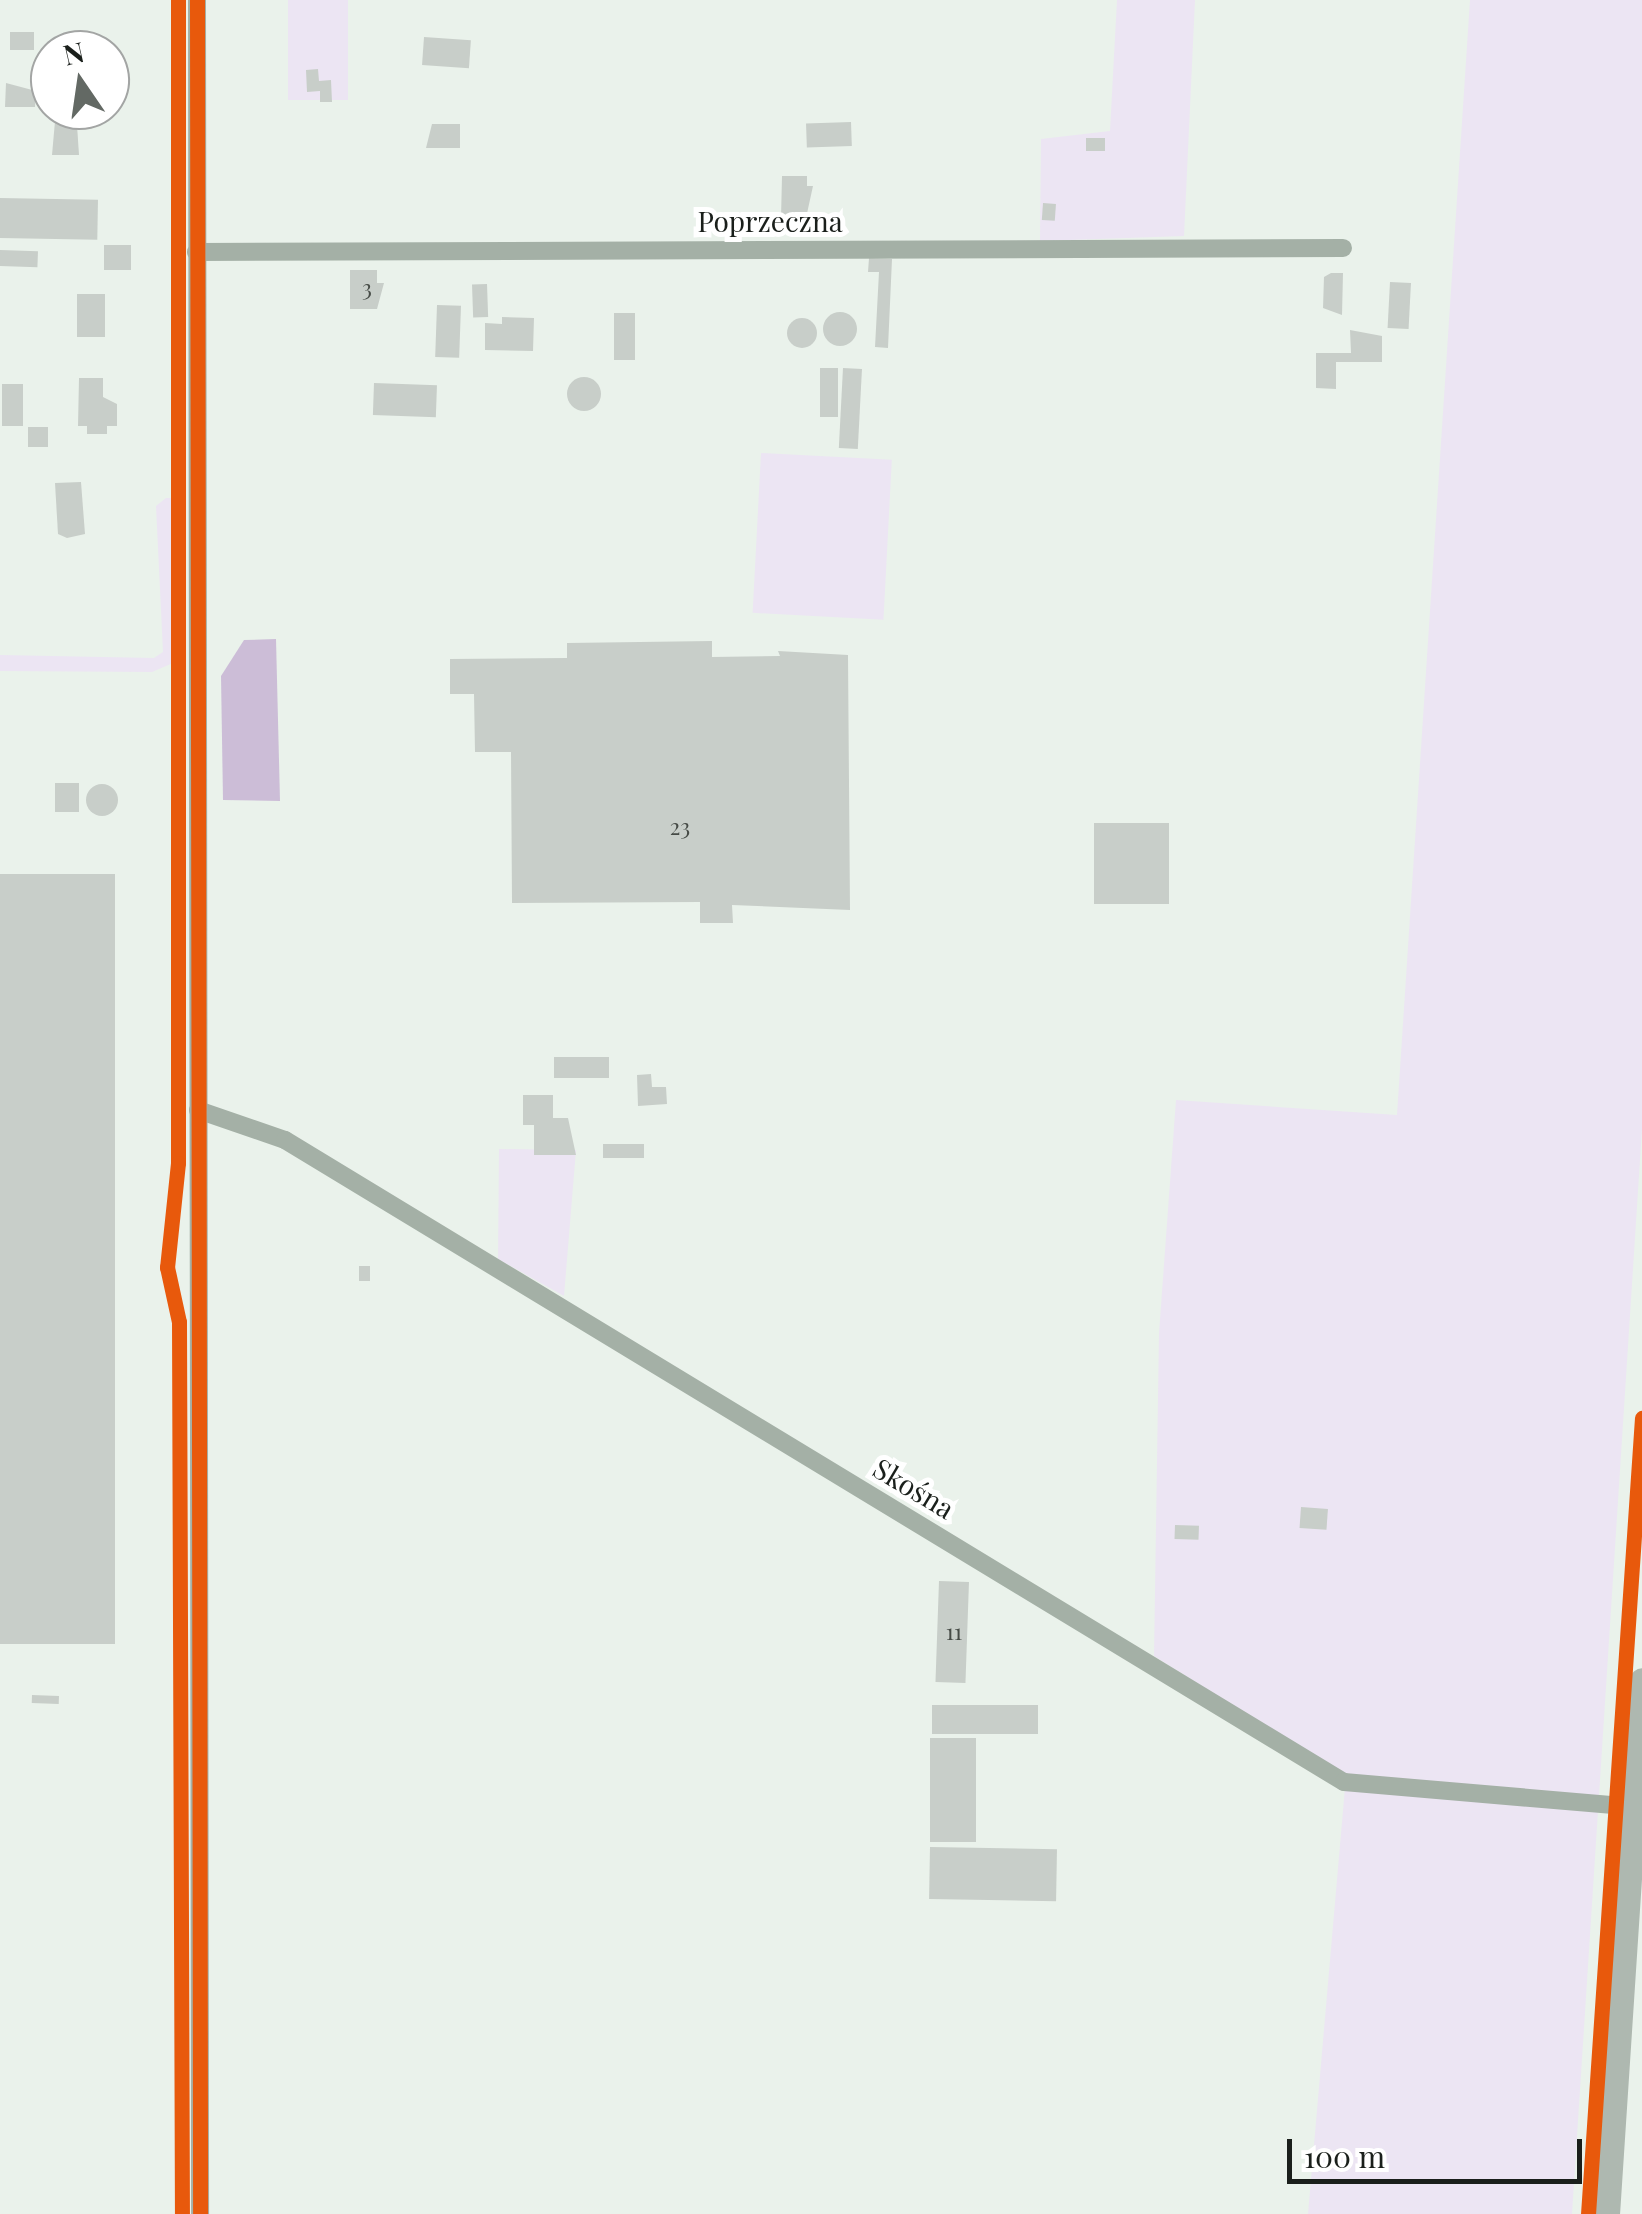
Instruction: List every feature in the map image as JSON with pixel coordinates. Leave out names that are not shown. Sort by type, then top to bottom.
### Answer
[{"type":"main road","points":[[1606,2214],[1642,1680]]},
{"type":"street","points":[[197,0],[200,2214]]},
{"type":"street","name":"Poprzeczna","points":[[196,252],[1343,248]]},
{"type":"street","name":"Skośna","points":[[198,1110],[285,1140],[1344,1782],[1634,1807]]},
{"type":"shaded area","points":[[288,0],[348,0],[348,100],[288,100]]},
{"type":"shaded area","points":[[1117,0],[1195,0],[1184,236],[1040,241],[1041,139],[1110,131]]},
{"type":"shaded area","points":[[1470,0],[1642,0],[1642,1129],[1572,2214],[1308,2214],[1346,1776],[1154,1656],[1159,1333],[1176,1100],[1397,1115]]},
{"type":"shaded area","points":[[761,453],[892,460],[883,620],[753,613]]},
{"type":"shaded area","points":[[166,498],[175,498],[173,663],[152,672],[0,671],[0,655],[154,658],[163,652],[156,506]]},
{"type":"shaded area","points":[[276,639],[280,801],[223,800],[221,676],[244,640]]},
{"type":"shaded area","points":[[499,1149],[576,1150],[564,1296],[498,1259]]},
{"type":"building","points":[[10,32],[30,32],[30,50],[10,50]]},
{"type":"building","points":[[424,37],[471,40],[469,68],[422,65]]},
{"type":"building","points":[[318,69],[319,81],[331,80],[332,102],[320,102],[320,91],[307,92],[306,70]]},
{"type":"building","points":[[6,83],[30,89],[30,107],[5,107]]},
{"type":"building","points":[[851,122],[852,146],[807,148],[806,124]]},
{"type":"building","points":[[432,124],[460,124],[460,148],[426,148]]},
{"type":"building","points":[[54,130],[77,130],[79,155],[52,155]]},
{"type":"building","points":[[1086,138],[1105,138],[1105,151],[1086,151]]},
{"type":"building","points":[[782,176],[807,176],[807,186],[813,186],[806,218],[781,218]]},
{"type":"building","points":[[0,198],[98,200],[97,240],[0,238]]},
{"type":"building","points":[[1043,203],[1056,204],[1055,221],[1042,220]]},
{"type":"building","points":[[104,245],[131,245],[131,270],[104,270]]},
{"type":"building","points":[[0,250],[38,251],[37,267],[0,266]]},
{"type":"building","points":[[869,258],[892,259],[888,348],[875,347],[879,272],[868,272]]},
{"type":"building","points":[[350,270],[377,270],[377,283],[384,283],[377,309],[350,309]]},
{"type":"building","points":[[1343,273],[1342,315],[1323,308],[1324,277]]},
{"type":"building","points":[[1390,282],[1411,283],[1409,329],[1388,328]]},
{"type":"building","points":[[487,284],[488,317],[473,318],[472,285]]},
{"type":"building","points":[[77,294],[105,294],[105,337],[77,337]]},
{"type":"building","points":[[437,305],[461,306],[459,358],[435,357]]},
{"type":"building","points":[[840,312],[852,317],[857,329],[852,341],[840,346],[828,341],[823,329],[828,317]]},
{"type":"building","points":[[614,313],[635,313],[635,360],[614,360]]},
{"type":"building","points":[[502,317],[534,318],[533,351],[485,350],[485,323],[502,324]]},
{"type":"building","points":[[802,318],[813,322],[817,333],[813,344],[802,348],[791,344],[787,333],[791,322]]},
{"type":"building","points":[[1350,330],[1382,336],[1382,362],[1336,362],[1336,389],[1316,388],[1316,353],[1351,353]]},
{"type":"building","points":[[820,368],[838,368],[838,417],[820,417]]},
{"type":"building","points":[[843,368],[862,369],[858,449],[839,448]]},
{"type":"building","points":[[584,377],[596,382],[601,394],[596,406],[584,411],[572,406],[567,394],[572,382]]},
{"type":"building","points":[[79,378],[103,378],[103,397],[117,404],[117,426],[107,426],[107,434],[87,434],[87,426],[78,426]]},
{"type":"building","points":[[374,383],[437,385],[436,417],[373,415]]},
{"type":"building","points":[[2,384],[23,384],[23,426],[2,426]]},
{"type":"building","points":[[28,427],[48,427],[48,447],[28,447]]},
{"type":"building","points":[[81,482],[85,534],[67,538],[58,534],[55,483]]},
{"type":"building","points":[[712,641],[712,657],[780,656],[778,651],[848,655],[850,910],[732,905],[733,923],[700,923],[700,902],[512,903],[511,752],[475,752],[474,694],[450,694],[450,659],[567,658],[567,643]]},
{"type":"building","points":[[55,783],[79,783],[79,812],[55,812]]},
{"type":"building","points":[[102,784],[113,789],[118,800],[113,811],[102,816],[91,811],[86,800],[91,789]]},
{"type":"building","points":[[1094,823],[1169,823],[1169,904],[1094,904]]},
{"type":"building","points":[[0,874],[115,874],[115,1644],[0,1644]]},
{"type":"building","points":[[554,1057],[609,1057],[609,1078],[554,1078]]},
{"type":"building","points":[[651,1074],[652,1087],[666,1087],[667,1104],[638,1106],[637,1075]]},
{"type":"building","points":[[523,1095],[553,1095],[553,1118],[568,1118],[576,1155],[534,1155],[534,1125],[523,1125]]},
{"type":"building","points":[[603,1144],[644,1144],[644,1158],[603,1158]]},
{"type":"building","points":[[359,1266],[370,1266],[370,1281],[359,1281]]},
{"type":"building","points":[[1301,1507],[1328,1509],[1326,1530],[1300,1528]]},
{"type":"building","points":[[1175,1525],[1199,1526],[1198,1540],[1175,1539]]},
{"type":"building","points":[[939,1581],[969,1582],[965,1683],[935,1682]]},
{"type":"building","points":[[32,1695],[59,1696],[59,1704],[32,1703]]},
{"type":"building","points":[[932,1705],[1038,1705],[1038,1734],[932,1734]]},
{"type":"building","points":[[930,1738],[976,1738],[976,1842],[930,1842]]},
{"type":"building","points":[[930,1847],[1057,1849],[1056,1901],[929,1899]]},
{"type":"cycle path","points":[[178,0],[178,1163],[167,1267],[179,1322],[182,2214]]},
{"type":"cycle path","points":[[197,0],[200,2214]]},
{"type":"cycle path","points":[[1588,2214],[1642,1418]]}]
